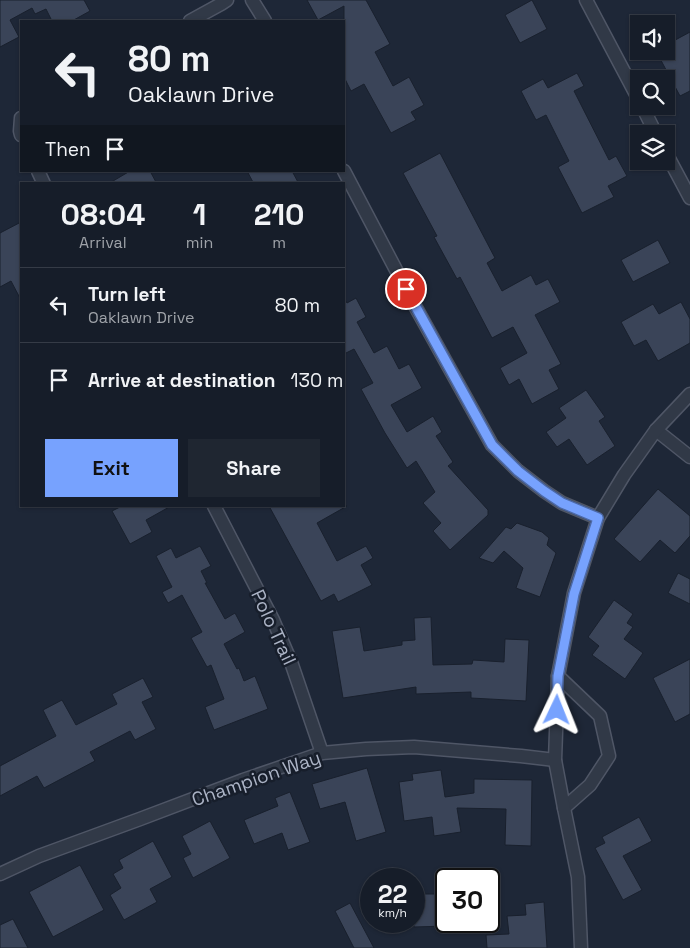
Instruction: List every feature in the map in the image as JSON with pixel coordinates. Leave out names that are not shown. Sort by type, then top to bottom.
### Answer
[{"type":"street","points":[[192,20],[226,0]]},
{"type":"street","points":[[252,0],[264,20]]},
{"type":"street","points":[[586,0],[630,83]]},
{"type":"street","points":[[675,170],[690,198]]},
{"type":"street","points":[[345,172],[415,306],[492,445],[518,471],[544,491],[562,503],[598,518]]},
{"type":"street","points":[[581,948],[578,877],[555,760],[558,676],[574,594],[598,518],[624,475],[656,430],[690,394]]},
{"type":"street","points":[[656,430],[690,457]]},
{"type":"street","name":"Polo Trail","points":[[215,507],[288,653],[322,753]]},
{"type":"street","points":[[558,676],[600,716],[609,756],[590,785],[564,808]]},
{"type":"street","name":"Champion Way","points":[[0,874],[39,856],[243,780],[322,753],[414,747],[555,760]]},
{"type":"building","points":[[0,0],[84,0],[90,11],[74,20],[52,20],[46,9],[35,14],[32,8],[10,20],[19,37],[0,47]]},
{"type":"building","points":[[307,0],[366,0],[390,44],[375,52],[393,86],[409,77],[424,105],[411,112],[416,120],[391,133],[364,84],[351,91],[345,79],[344,6],[318,20]]},
{"type":"building","points":[[532,0],[547,29],[520,43],[505,15]]},
{"type":"building","points":[[690,32],[690,91],[680,96],[675,87],[675,70],[666,70],[661,60],[675,60],[675,40]]},
{"type":"building","points":[[577,73],[584,86],[574,91],[609,160],[616,156],[627,176],[608,186],[614,197],[582,213],[558,167],[569,161],[546,115],[536,120],[521,91],[543,79],[548,88]]},
{"type":"building","points":[[440,153],[495,258],[487,263],[502,291],[531,275],[536,285],[548,279],[560,302],[535,315],[561,364],[549,370],[559,389],[532,404],[519,379],[509,385],[500,368],[527,353],[513,327],[492,338],[460,277],[457,279],[434,237],[437,236],[403,173]]},
{"type":"building","points":[[128,172],[151,172],[156,182],[111,182]]},
{"type":"building","points":[[248,172],[293,172],[298,182],[253,182]]},
{"type":"building","points":[[20,223],[20,298],[11,281],[0,287],[0,233]]},
{"type":"building","points":[[658,240],[670,263],[633,282],[621,260]]},
{"type":"building","points":[[356,298],[366,317],[357,322],[374,353],[387,346],[399,369],[409,364],[422,388],[391,405],[407,432],[433,416],[442,432],[436,436],[453,462],[448,466],[488,510],[488,515],[450,550],[433,531],[441,523],[423,503],[435,492],[416,461],[407,468],[385,433],[361,389],[373,383],[354,349],[345,354],[345,300],[347,303]]},
{"type":"building","points":[[681,302],[690,319],[690,343],[658,361],[646,340],[634,346],[621,322],[653,304],[659,314]]},
{"type":"building","points":[[586,390],[605,417],[599,421],[615,446],[587,465],[569,439],[557,447],[546,432],[566,418],[559,408]]},
{"type":"building","points":[[658,489],[690,516],[690,536],[675,553],[660,540],[640,562],[614,539]]},
{"type":"building","points":[[347,506],[317,523],[337,561],[366,546],[373,558],[361,565],[372,585],[338,602],[334,594],[321,601],[270,507]]},
{"type":"building","points":[[120,507],[169,507],[146,520],[152,532],[130,544],[112,511]]},
{"type":"building","points":[[517,523],[542,532],[549,538],[547,545],[556,553],[540,597],[516,588],[523,568],[504,551],[493,563],[479,558],[506,527],[511,529]]},
{"type":"building","points":[[200,546],[211,566],[201,571],[207,583],[205,583],[225,619],[235,613],[245,632],[224,644],[237,669],[239,668],[244,681],[255,676],[268,709],[214,730],[205,707],[224,699],[211,665],[207,667],[191,638],[202,632],[182,595],[168,603],[162,592],[172,587],[156,556],[171,548],[176,558]]},
{"type":"building","points":[[678,573],[690,579],[690,604],[668,593]]},
{"type":"building","points":[[614,600],[633,614],[627,623],[633,627],[624,639],[643,653],[625,679],[592,655],[599,646],[588,637]]},
{"type":"building","points":[[431,617],[433,665],[472,664],[473,660],[504,662],[505,639],[529,640],[526,701],[471,698],[471,692],[416,694],[416,687],[343,698],[332,631],[360,627],[364,651],[402,645],[402,641],[415,640],[414,618]]},
{"type":"building","points":[[690,659],[690,714],[675,722],[653,678]]},
{"type":"building","points":[[143,678],[153,697],[142,702],[156,729],[135,740],[130,731],[90,752],[95,761],[44,788],[37,776],[0,796],[0,766],[56,736],[43,710],[62,700],[76,725],[117,704],[112,694]]},
{"type":"building","points":[[367,768],[386,832],[356,841],[345,802],[320,809],[312,784]]},
{"type":"building","points":[[441,770],[445,797],[474,793],[474,779],[532,780],[531,846],[505,845],[506,809],[457,808],[461,832],[434,836],[432,817],[404,821],[399,782],[413,780],[412,774]]},
{"type":"building","points":[[290,792],[310,842],[288,850],[282,833],[254,844],[244,820],[278,806],[275,798]]},
{"type":"building","points":[[639,817],[652,841],[623,856],[642,890],[623,900],[595,848],[605,843],[602,837]]},
{"type":"building","points":[[210,821],[230,858],[193,878],[183,858],[191,854],[182,836]]},
{"type":"building","points":[[153,841],[172,877],[150,889],[157,902],[124,920],[110,895],[121,888],[113,874],[123,868],[119,860]]},
{"type":"building","points":[[80,865],[104,910],[53,937],[29,892]]},
{"type":"building","points":[[425,894],[435,894],[435,926],[425,927]]},
{"type":"building","points":[[544,902],[547,948],[487,948],[486,935],[509,934],[507,916],[526,915],[525,904]]},
{"type":"building","points":[[350,903],[360,922],[360,933],[366,933],[374,948],[354,948],[335,911]]},
{"type":"building","points":[[13,919],[28,948],[0,948],[0,925]]},
{"type":"route","points":[[406,289],[492,445],[518,471],[544,491],[562,503],[598,518],[574,594],[558,676],[557,710]]}]
